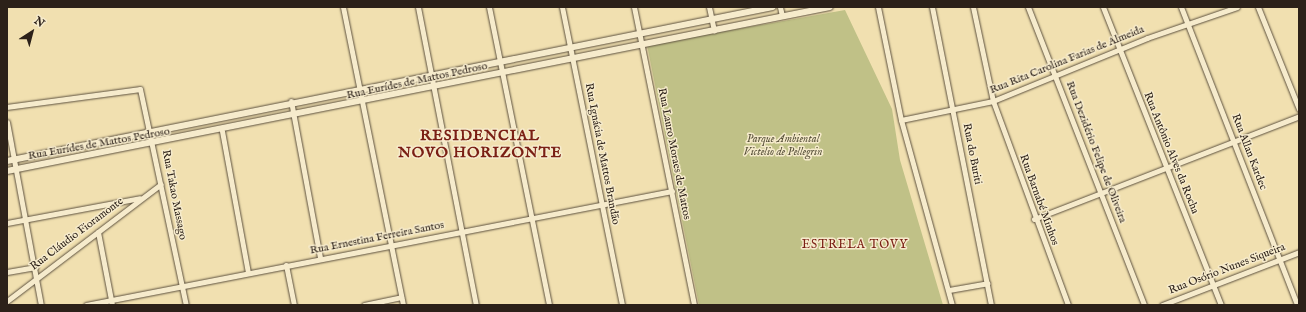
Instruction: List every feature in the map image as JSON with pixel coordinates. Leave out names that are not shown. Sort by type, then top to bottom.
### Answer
[{"type":"street","points":[[343,7],[402,305]]},
{"type":"street","points":[[418,7],[476,305]]},
{"type":"street","points":[[489,7],[504,73],[549,305]]},
{"type":"street","name":"Rua Ignácia de Mattos Brandão","points":[[562,7],[622,305]]},
{"type":"street","name":"Rua Lauro Moraes de Mattos","points":[[634,7],[694,305]]},
{"type":"street","points":[[709,7],[714,30]]},
{"type":"street","name":"Rua Eurídes de Mattos Pedroso","points":[[7,161],[359,87],[773,7]]},
{"type":"street","points":[[780,7],[782,16]]},
{"type":"street","name":"Rua Eurídes de Mattos Pedroso","points":[[7,171],[294,117],[573,58],[830,7]]},
{"type":"street","points":[[878,7],[901,120],[952,305]]},
{"type":"street","name":"Rua do Buriti","points":[[932,7],[991,305]]},
{"type":"street","name":"Rua Barnabé Minhos","points":[[973,7],[993,101],[1034,219],[1068,305]]},
{"type":"street","name":"Rua Dezidério Felipe de Oliveira","points":[[1028,7],[1144,305]]},
{"type":"street","name":"Rua Antônio Alves da Rocha","points":[[1103,7],[1221,305]]},
{"type":"street","name":"Rua Allan Kardec","points":[[1181,7],[1297,305]]},
{"type":"street","name":"Rua Rita Carolina Farias de Almeida","points":[[901,120],[953,111],[993,101],[1119,49],[1237,7]]},
{"type":"street","points":[[1258,7],[1299,109]]},
{"type":"street","name":"Rua Takao Massago","points":[[7,107],[140,88],[154,144],[186,305]]},
{"type":"street","points":[[290,101],[320,258]]},
{"type":"street","points":[[1034,219],[1299,116]]},
{"type":"street","points":[[7,122],[28,219],[41,305]]},
{"type":"street","points":[[222,131],[248,272]]},
{"type":"street","name":"Rua Cláudio Fioramonte","points":[[7,301],[37,276],[98,232],[140,198],[161,184]]},
{"type":"street","name":"Rua Ernestina Ferreira Santos","points":[[86,305],[112,302],[248,272],[390,244],[532,219],[672,191]]},
{"type":"street","points":[[7,223],[140,198]]},
{"type":"street","points":[[98,232],[112,302]]},
{"type":"street","name":"Rua Osório Nunes Siqueira","points":[[1162,305],[1299,252]]},
{"type":"street","points":[[286,265],[294,305]]},
{"type":"street","points":[[7,272],[36,267]]},
{"type":"street","points":[[949,290],[987,283]]},
{"type":"street","points":[[364,305],[401,297]]},
{"type":"green space","name":"Parque Ambiental Victelio de Pellegrin","points":[[845,10],[892,109],[900,160],[943,305],[699,305],[647,45]]},
{"type":"district","name":"RESIDENCIAL NOVO HORIZONTE","points":[[480,144]]},
{"type":"district","name":"ESTRELA TOVY","points":[[855,245]]}]
